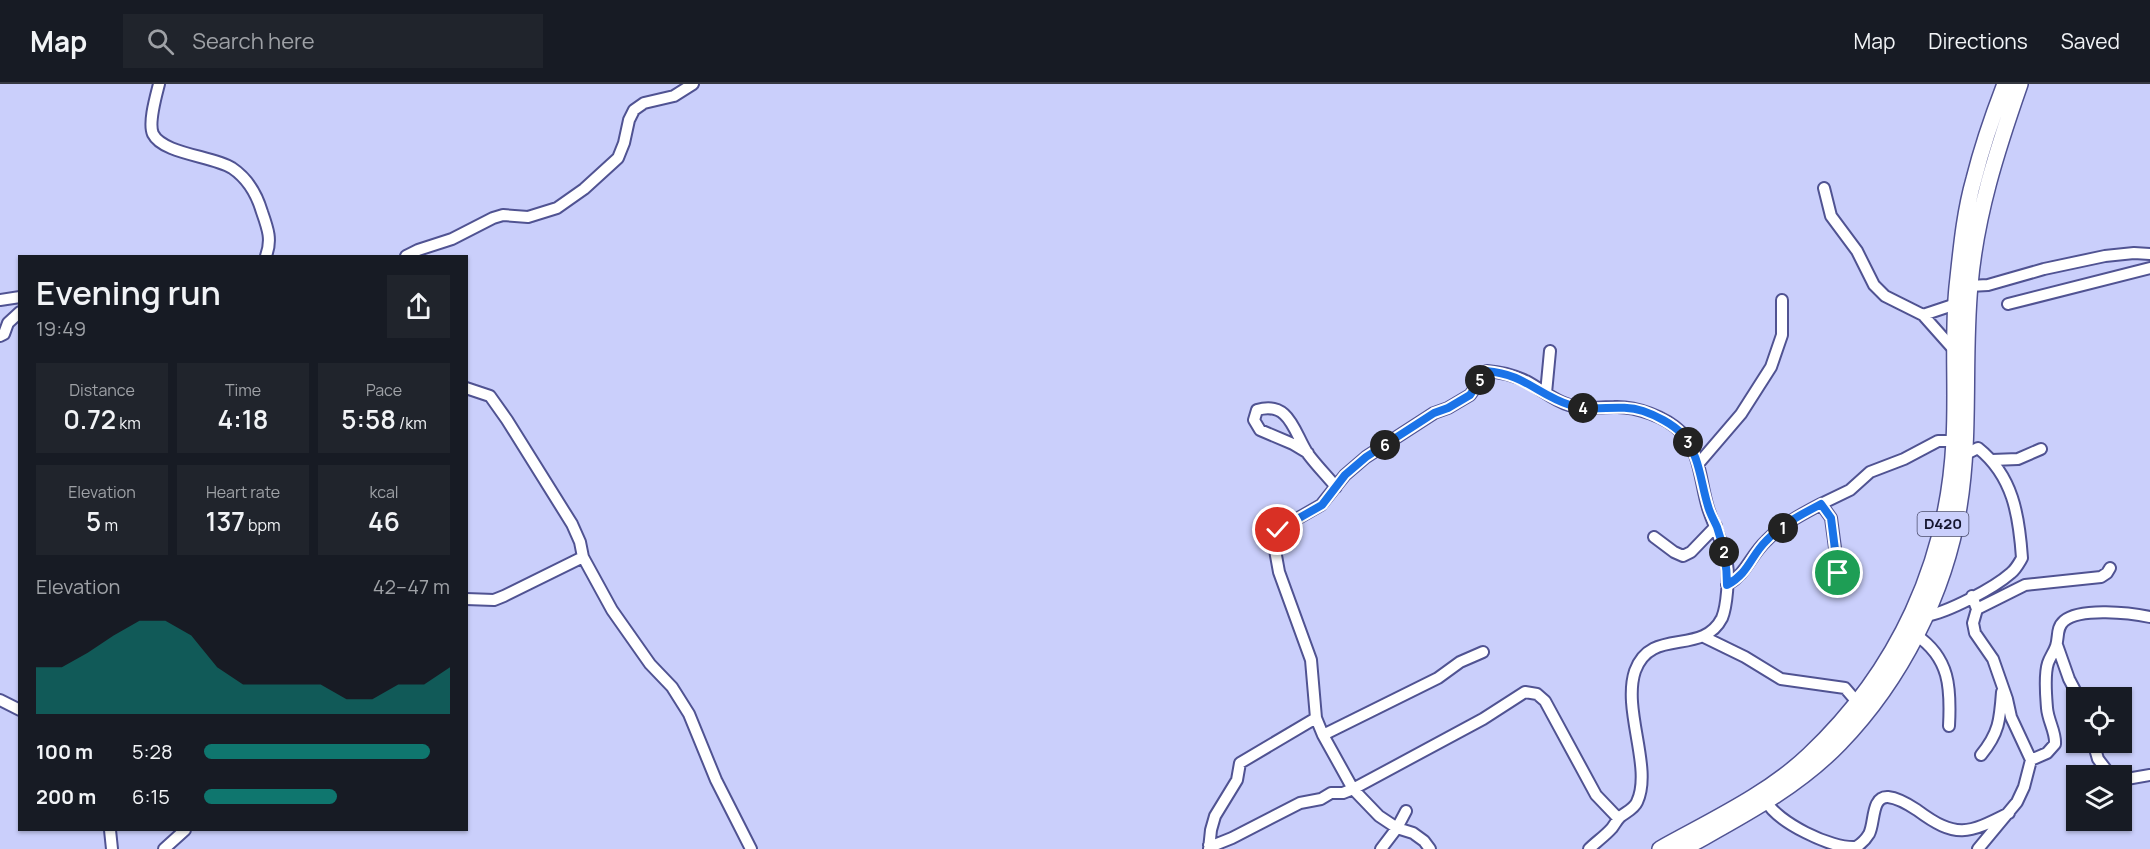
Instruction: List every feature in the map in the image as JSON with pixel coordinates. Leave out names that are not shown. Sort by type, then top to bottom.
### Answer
[{"type":"highway","name":"D420","points":[[1660,849],[1778,781],[1809,755],[1857,702],[1904,633],[1928,580],[1947,504],[1954,441],[1956,304],[1963,238],[1973,181],[2004,84]]},
{"type":"highway","name":"D420","points":[[1683,849],[1766,801],[1800,778],[1841,742],[1882,692],[1925,616],[1949,553],[1959,506],[1964,454],[1969,286],[1977,227],[1988,179],[2020,84]]},
{"type":"street","points":[[159,84],[152,124],[153,134],[162,143],[174,149],[218,161],[241,176],[260,205],[270,234],[270,247],[266,255]]},
{"type":"street","points":[[408,255],[435,246],[493,218],[528,217],[557,207],[584,189],[618,158],[623,149],[628,120],[634,110],[644,103],[674,96],[693,84]]},
{"type":"street","points":[[1824,188],[1831,216],[1857,251],[1874,285],[1885,296],[1923,315],[1955,351]]},
{"type":"street","points":[[1969,286],[1988,285],[2088,259],[2134,253],[2150,254]]},
{"type":"street","points":[[2008,304],[2150,268]]},
{"type":"street","points":[[0,300],[18,297]]},
{"type":"street","points":[[1699,463],[1741,414],[1771,367],[1782,335],[1782,300]]},
{"type":"street","points":[[1923,315],[1956,304]]},
{"type":"street","points":[[0,336],[4,334],[8,323],[18,314]]},
{"type":"street","points":[[1546,393],[1550,351]]},
{"type":"street","points":[[1430,849],[1413,833],[1397,828],[1379,816],[1353,789],[1323,735],[1316,718],[1311,660],[1279,572],[1273,539],[1276,531],[1322,505],[1350,469],[1366,457],[1434,413],[1470,395],[1486,371],[1503,372],[1525,381],[1557,400],[1579,408],[1626,407],[1644,412],[1681,432],[1699,463],[1707,504],[1727,565],[1723,616],[1712,632],[1704,637],[1672,642],[1648,651],[1637,665],[1632,687],[1632,701],[1641,785],[1637,803],[1618,818],[1589,849]]},
{"type":"street","points":[[468,389],[490,396],[507,420],[572,524],[580,542],[583,557],[617,617],[650,664],[681,700],[751,849]]},
{"type":"street","points":[[1308,453],[1260,430],[1254,420],[1257,410],[1269,406],[1279,410],[1291,422],[1308,453],[1336,487]]},
{"type":"street","points":[[1727,585],[1745,572],[1767,539],[1798,517],[1850,490],[1870,472],[1897,462],[1938,441],[1954,441]]},
{"type":"street","points":[[1925,616],[1951,610],[2011,574],[2022,558],[2018,512],[1992,460],[1978,448],[1964,454]]},
{"type":"street","points":[[1992,460],[2018,459],[2041,449]]},
{"type":"street","points":[[1821,504],[1831,518],[1840,585]]},
{"type":"street","points":[[1654,537],[1683,556],[1691,552],[1716,526]]},
{"type":"street","points":[[468,599],[494,600],[583,557]]},
{"type":"street","points":[[1977,609],[2025,585],[2101,577],[2110,568]]},
{"type":"street","points":[[1972,596],[1977,609],[1973,623],[1975,633],[1993,659],[2011,717],[2031,760],[2024,788],[2009,813],[1978,849]]},
{"type":"street","points":[[2031,760],[2047,753],[2055,744],[2055,735],[2047,712],[2047,664],[2056,645],[2057,632],[2065,620],[2078,615],[2128,614],[2150,618]]},
{"type":"street","points":[[1916,635],[1928,643],[1946,670],[1951,696],[1949,726]]},
{"type":"street","points":[[1704,637],[1745,657],[1780,679],[1845,688],[1857,702]]},
{"type":"street","points":[[2056,645],[2073,687]]},
{"type":"street","points":[[1323,735],[1438,678],[1460,662],[1483,652]]},
{"type":"street","points":[[1981,755],[1995,738],[2000,719],[2003,686]]},
{"type":"street","points":[[1316,718],[1240,763],[1237,780],[1215,816],[1209,847],[1300,803],[1353,789],[1484,719],[1525,692],[1537,694],[1545,701],[1596,795],[1618,818]]},
{"type":"street","points":[[0,700],[18,709]]},
{"type":"street","points":[[2132,778],[2150,775]]},
{"type":"street","points":[[1766,801],[1786,824],[1834,848],[1845,849],[1856,847],[1864,841],[1870,832],[1876,804],[1879,799],[1886,796],[1908,804],[1948,829],[1974,830],[2009,813]]},
{"type":"street","points":[[1381,849],[1397,828],[1406,811]]},
{"type":"street","points":[[110,831],[112,849]]},
{"type":"street","points":[[164,849],[184,831]]},
{"type":"route","points":[[1278,530],[1322,505],[1350,469],[1366,457],[1434,413],[1470,395],[1486,371],[1503,372],[1569,405],[1588,409],[1626,407],[1666,422],[1681,432],[1699,463],[1701,483],[1727,565],[1727,585],[1745,572],[1767,539],[1821,504],[1831,518],[1838,573]]}]
